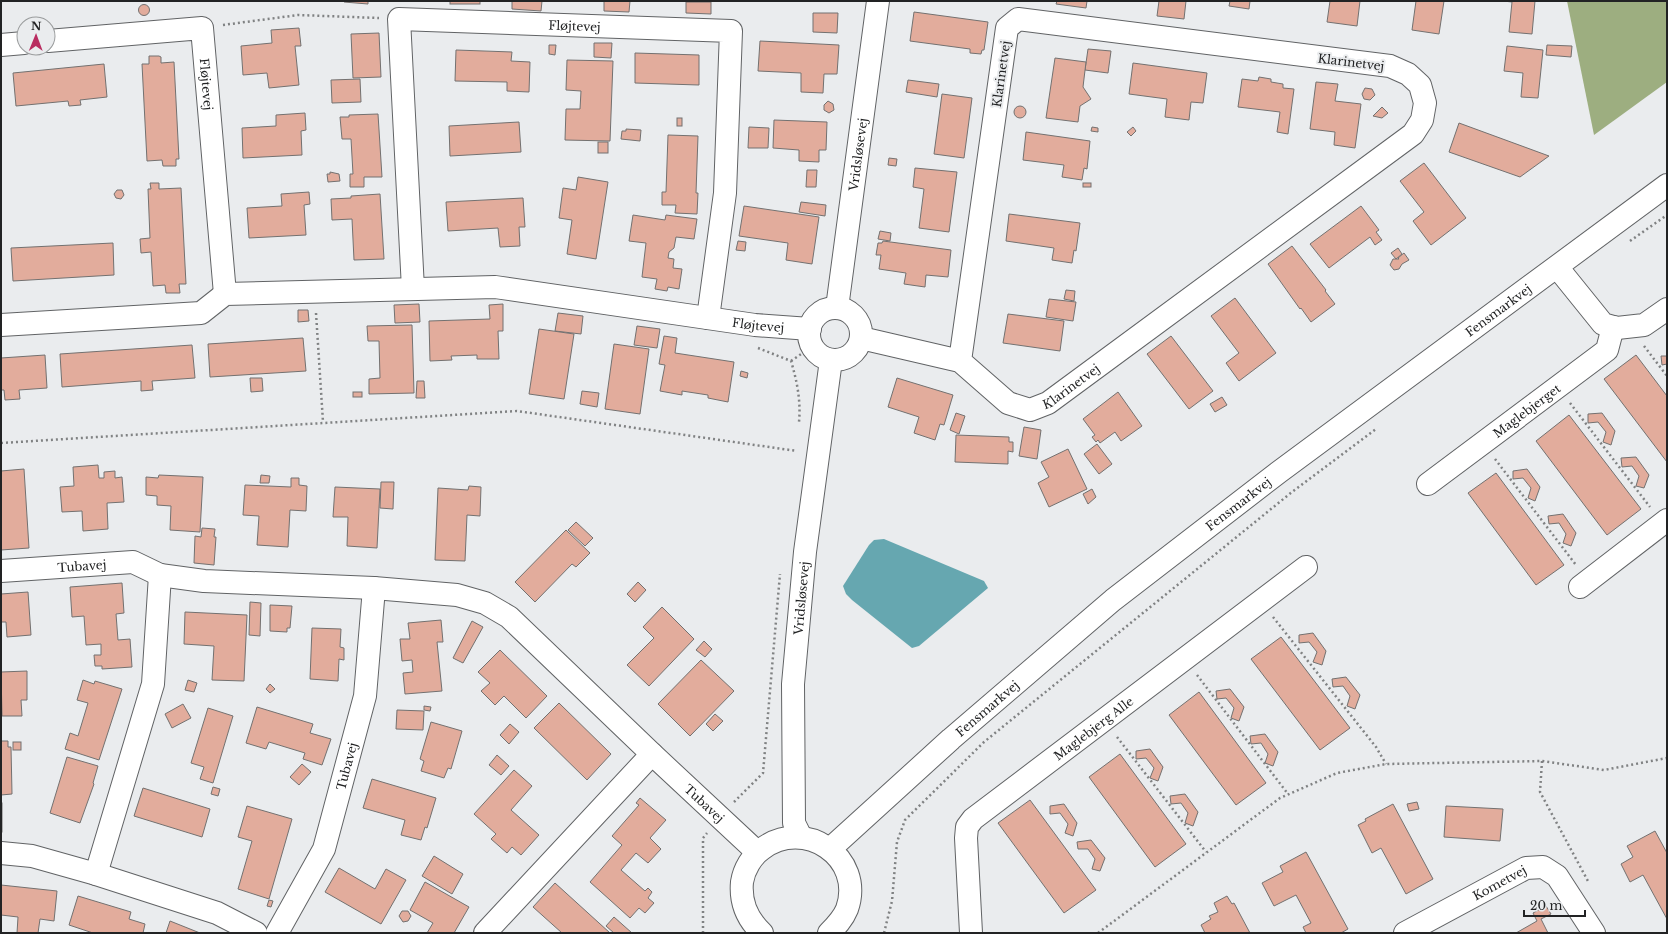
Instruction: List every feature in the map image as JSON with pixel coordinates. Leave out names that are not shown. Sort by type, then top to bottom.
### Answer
[{"type":"street","name":"Vridsløsevej","points":[[837,308],[878,1]]},
{"type":"street","points":[[399,19],[413,289]]},
{"type":"street","name":"Fløjtevej","points":[[399,19],[731,31],[725,193],[708,318]]},
{"type":"street","name":"Klarinetvej","points":[[861,338],[960,361],[1008,403],[1030,410],[1048,403],[1413,134],[1422,120],[1424,102],[1420,85],[1408,74],[1390,66],[1018,19],[1007,28],[960,361]]},
{"type":"street","points":[[56,40],[202,28]]},
{"type":"street","name":"Fløjtevej","points":[[202,28],[225,294],[494,287],[755,325],[811,338]]},
{"type":"street","points":[[1,45],[16,44]]},
{"type":"street","name":"Fensmarkvej","points":[[830,849],[951,739],[1113,600],[1279,472],[1667,185]]},
{"type":"street","points":[[1557,267],[1603,324],[1621,327],[1644,325],[1667,309]]},
{"type":"street","points":[[1,325],[201,313],[225,294]]},
{"type":"street","points":[[837,308],[845,310],[855,318],[861,329],[861,338],[854,352],[839,360],[831,360],[823,358],[811,338],[816,316],[829,309],[837,308]]},
{"type":"street","name":"Maglebjerget","points":[[1428,484],[1607,350],[1621,327]]},
{"type":"street","name":"Vridsløsevej","points":[[801,837],[794,823],[793,684],[805,552],[831,360]]},
{"type":"street","points":[[1584,584],[1665,522]]},
{"type":"street","name":"Tubavej","points":[[1,571],[132,562],[160,575],[204,581],[374,588],[457,595],[484,603],[509,617],[757,852]]},
{"type":"street","name":"Maglebjerg Alle","points":[[971,933],[967,827],[973,819],[1306,567]]},
{"type":"street","points":[[96,874],[153,684],[160,575]]},
{"type":"street","name":"Tubavej","points":[[277,933],[324,849],[365,696],[374,588]]},
{"type":"street","points":[[485,933],[652,754]]},
{"type":"street","points":[[754,930],[745,911],[742,896],[742,880],[748,865],[757,852],[770,843],[785,838],[801,837],[816,840],[830,849],[841,861],[848,876],[850,892],[847,909],[839,930]]},
{"type":"street","points":[[1,853],[32,856],[96,874],[217,913],[256,933]]},
{"type":"street","name":"Kometvej","points":[[1405,933],[1526,868],[1543,867],[1557,876],[1594,933]]},
{"type":"path","points":[[202,28],[298,15],[399,19]]},
{"type":"path","points":[[1628,243],[1667,215]]},
{"type":"path","points":[[315,291],[323,422]]},
{"type":"path","points":[[755,325],[757,347],[791,361]]},
{"type":"path","points":[[1621,327],[1667,376]]},
{"type":"path","points":[[791,361],[811,338]]},
{"type":"path","points":[[791,361],[797,384],[800,410],[799,424]]},
{"type":"path","points":[[1557,387],[1665,522]]},
{"type":"path","points":[[1,443],[516,411],[797,450]]},
{"type":"path","points":[[884,933],[892,901],[897,842],[905,820],[984,742],[1292,492],[1380,426]]},
{"type":"path","points":[[1483,443],[1584,584]]},
{"type":"path","points":[[796,458],[797,444]]},
{"type":"path","points":[[702,933],[703,838],[720,817],[762,773],[780,572]]},
{"type":"path","points":[[1260,602],[1376,747],[1386,764]]},
{"type":"path","points":[[1185,659],[1288,794]]},
{"type":"path","points":[[1104,721],[1206,852]]},
{"type":"path","points":[[1098,933],[1280,798],[1337,773],[1386,764],[1542,761],[1604,770],[1667,758]]},
{"type":"path","points":[[1542,761],[1540,792],[1592,888]]},
{"type":"green space","points":[[1567,1],[1667,1],[1667,82],[1594,135]]},
{"type":"water","points":[[884,539],[984,581],[988,588],[919,646],[912,648],[852,600],[846,594],[843,586],[869,545],[874,540]]},
{"type":"building","points":[[368,1],[368,4],[344,2]]},
{"type":"building","points":[[450,1],[480,1],[480,4],[450,4]]},
{"type":"building","points":[[512,1],[542,1],[541,11],[512,9]]},
{"type":"building","points":[[604,1],[630,1],[629,12],[604,11]]},
{"type":"building","points":[[1057,1],[1087,1],[1086,8],[1056,4]]},
{"type":"building","points":[[1159,1],[1186,1],[1184,19],[1157,16]]},
{"type":"building","points":[[1230,1],[1250,1],[1249,9],[1229,6]]},
{"type":"building","points":[[1330,1],[1360,1],[1357,26],[1327,22]]},
{"type":"building","points":[[1416,1],[1444,1],[1439,34],[1412,30]]},
{"type":"building","points":[[1503,1],[1535,1],[1532,34],[1509,32],[1512,2]]},
{"type":"building","points":[[686,2],[711,2],[711,14],[686,13]]},
{"type":"building","points":[[144,4],[148,6],[150,10],[148,14],[144,16],[140,14],[138,10],[140,6]]},
{"type":"building","points":[[914,12],[988,22],[984,50],[982,50],[981,54],[970,53],[970,49],[910,41]]},
{"type":"building","points":[[813,13],[838,13],[837,33],[813,32]]},
{"type":"building","points":[[299,28],[301,46],[295,46],[299,85],[269,88],[267,73],[243,75],[241,46],[272,43],[271,30]]},
{"type":"building","points":[[379,33],[381,77],[353,78],[351,34]]},
{"type":"building","points":[[760,41],[839,45],[837,74],[824,74],[823,93],[801,92],[801,73],[758,71]]},
{"type":"building","points":[[594,43],[612,43],[611,58],[594,57]]},
{"type":"building","points":[[549,45],[556,45],[555,55],[549,54]]},
{"type":"building","points":[[1547,45],[1572,46],[1571,57],[1546,55]]},
{"type":"building","points":[[1507,46],[1543,50],[1538,98],[1521,97],[1523,73],[1504,71]]},
{"type":"building","points":[[1088,49],[1111,51],[1108,73],[1085,70]]},
{"type":"building","points":[[456,50],[512,52],[511,61],[530,62],[529,92],[507,91],[507,82],[455,81]]},
{"type":"building","points":[[635,53],[699,55],[699,85],[635,83]]},
{"type":"building","points":[[149,56],[161,57],[161,63],[174,62],[179,159],[176,159],[176,166],[163,166],[162,160],[147,161],[142,64],[149,64]]},
{"type":"building","points":[[1055,58],[1086,62],[1083,87],[1091,99],[1080,106],[1078,122],[1046,118]]},
{"type":"building","points":[[567,60],[613,61],[610,141],[565,140],[566,109],[580,109],[581,91],[566,90]]},
{"type":"building","points":[[1133,63],[1207,73],[1203,103],[1191,102],[1189,120],[1165,117],[1167,99],[1129,94]]},
{"type":"building","points":[[104,64],[107,97],[80,100],[81,105],[69,106],[68,101],[16,106],[13,73]]},
{"type":"building","points":[[1259,77],[1271,79],[1271,82],[1283,84],[1283,88],[1294,89],[1288,134],[1277,132],[1280,112],[1238,107],[1242,79],[1258,81]]},
{"type":"building","points":[[360,79],[361,102],[332,103],[331,80]]},
{"type":"building","points":[[908,80],[939,84],[937,97],[906,92]]},
{"type":"building","points":[[1316,82],[1338,84],[1335,101],[1361,104],[1355,148],[1334,145],[1335,132],[1310,129]]},
{"type":"building","points":[[1365,88],[1372,89],[1375,95],[1370,100],[1364,99],[1362,94]]},
{"type":"building","points":[[942,94],[972,98],[964,158],[934,154]]},
{"type":"building","points":[[828,101],[833,104],[834,110],[829,113],[824,110],[824,105]]},
{"type":"building","points":[[1018,106],[1022,106],[1026,112],[1022,118],[1018,118],[1014,114],[1014,110]]},
{"type":"building","points":[[1382,107],[1388,113],[1382,118],[1373,116]]},
{"type":"building","points":[[305,113],[306,130],[301,131],[302,155],[243,158],[242,128],[276,126],[276,115]]},
{"type":"building","points":[[378,114],[382,177],[364,177],[364,187],[350,187],[350,174],[353,174],[351,139],[342,139],[340,117],[349,117],[349,115]]},
{"type":"building","points":[[677,118],[682,118],[682,126],[677,126]]},
{"type":"building","points":[[774,120],[827,122],[826,150],[819,150],[819,162],[799,161],[799,150],[773,148]]},
{"type":"building","points":[[519,122],[521,152],[450,156],[449,126]]},
{"type":"building","points":[[1459,123],[1549,156],[1520,177],[1449,152]]},
{"type":"building","points":[[749,127],[769,128],[768,148],[748,148]]},
{"type":"building","points":[[1092,127],[1098,128],[1098,132],[1091,131]]},
{"type":"building","points":[[1133,127],[1136,131],[1131,136],[1127,132]]},
{"type":"building","points":[[626,129],[641,130],[640,141],[621,139],[622,131],[626,131]]},
{"type":"building","points":[[1026,132],[1090,141],[1087,169],[1084,168],[1082,180],[1062,177],[1064,165],[1023,160]]},
{"type":"building","points":[[668,135],[698,136],[696,193],[698,193],[697,214],[675,213],[676,205],[662,205],[662,192],[666,192]]},
{"type":"building","points":[[598,142],[608,142],[608,153],[598,153]]},
{"type":"building","points":[[889,158],[897,159],[896,166],[888,165]]},
{"type":"building","points":[[1424,163],[1466,218],[1431,245],[1413,221],[1424,212],[1400,181]]},
{"type":"building","points":[[915,168],[957,172],[949,232],[919,228],[924,189],[913,187]]},
{"type":"building","points":[[807,170],[817,170],[816,187],[806,187]]},
{"type":"building","points":[[330,172],[339,174],[340,181],[328,182],[327,174],[330,174]]},
{"type":"building","points":[[578,177],[608,182],[596,259],[567,254],[572,220],[559,218],[563,188],[576,190]]},
{"type":"building","points":[[150,183],[159,183],[159,189],[181,188],[186,284],[179,284],[180,293],[166,293],[165,285],[153,286],[151,252],[141,253],[140,239],[150,238],[148,189],[151,189]]},
{"type":"building","points":[[1083,183],[1091,183],[1091,187],[1083,187]]},
{"type":"building","points":[[117,190],[122,190],[124,195],[121,199],[116,198],[114,194]]},
{"type":"building","points":[[309,192],[310,204],[304,205],[306,235],[249,238],[247,208],[282,206],[281,194]]},
{"type":"building","points":[[380,194],[384,259],[354,260],[352,219],[332,220],[331,199]]},
{"type":"building","points":[[523,198],[525,227],[519,227],[520,246],[500,247],[498,228],[448,231],[446,202]]},
{"type":"building","points":[[801,202],[826,205],[825,216],[799,212]]},
{"type":"building","points":[[744,206],[819,217],[812,264],[786,260],[788,243],[739,236]]},
{"type":"building","points":[[1361,206],[1379,230],[1376,232],[1382,240],[1375,245],[1370,237],[1329,268],[1310,244]]},
{"type":"building","points":[[1009,214],[1080,223],[1076,251],[1074,250],[1072,263],[1052,260],[1054,248],[1006,241]]},
{"type":"building","points":[[633,215],[665,220],[666,215],[697,219],[694,239],[676,237],[674,248],[669,252],[668,258],[674,259],[673,268],[682,269],[679,289],[668,287],[667,291],[655,289],[657,279],[642,277],[646,243],[629,241]]},
{"type":"building","points":[[880,231],[891,233],[890,241],[878,239]]},
{"type":"building","points":[[738,241],[746,242],[745,251],[736,250]]},
{"type":"building","points":[[883,241],[951,250],[948,277],[926,275],[925,287],[904,284],[906,273],[879,269],[881,255],[876,255],[878,243],[882,243]]},
{"type":"building","points":[[113,243],[114,275],[13,281],[11,248]]},
{"type":"building","points":[[1292,246],[1335,304],[1311,322],[1268,264]]},
{"type":"building","points":[[1398,248],[1402,254],[1396,259],[1391,253]]},
{"type":"building","points":[[1404,253],[1409,260],[1402,264],[1399,269],[1394,270],[1390,265],[1393,259],[1399,259],[1398,258]]},
{"type":"building","points":[[1066,290],[1075,291],[1074,301],[1064,299]]},
{"type":"building","points":[[1235,298],[1276,353],[1239,381],[1226,363],[1239,353],[1211,316]]},
{"type":"building","points":[[1049,299],[1076,302],[1073,321],[1046,317]]},
{"type":"building","points":[[419,304],[420,322],[395,323],[394,305]]},
{"type":"building","points":[[503,304],[503,331],[498,331],[499,359],[477,359],[477,355],[451,356],[452,360],[430,361],[429,321],[490,319],[489,305]]},
{"type":"building","points":[[298,310],[308,310],[309,321],[298,322]]},
{"type":"building","points":[[558,313],[583,316],[581,334],[555,331]]},
{"type":"building","points":[[1008,314],[1064,321],[1060,351],[1003,343]]},
{"type":"building","points":[[412,325],[414,393],[369,394],[369,379],[380,378],[379,341],[368,341],[367,326]]},
{"type":"building","points":[[637,326],[660,329],[657,348],[634,345]]},
{"type":"building","points":[[539,329],[574,334],[564,399],[529,394]]},
{"type":"building","points":[[664,336],[677,338],[675,353],[734,362],[728,402],[708,398],[708,395],[682,391],[682,395],[660,391],[665,365],[659,364]]},
{"type":"building","points":[[1171,336],[1213,391],[1189,409],[1147,354]]},
{"type":"building","points":[[303,338],[306,371],[210,377],[208,344]]},
{"type":"building","points":[[614,344],[649,349],[640,414],[605,409]]},
{"type":"building","points":[[192,345],[195,378],[152,381],[153,390],[141,391],[141,381],[62,387],[60,354]]},
{"type":"building","points":[[45,355],[47,388],[19,390],[20,399],[5,400],[4,390],[1,390],[1,358]]},
{"type":"building","points":[[1636,355],[1667,396],[1667,462],[1604,379]]},
{"type":"building","points":[[1661,356],[1667,356],[1667,364],[1662,365]]},
{"type":"building","points":[[741,371],[748,373],[747,378],[740,376]]},
{"type":"building","points":[[250,378],[262,378],[263,391],[251,392]]},
{"type":"building","points":[[897,378],[953,395],[944,425],[940,424],[935,440],[914,433],[919,417],[888,407]]},
{"type":"building","points":[[417,381],[424,381],[425,398],[416,398]]},
{"type":"building","points":[[582,391],[599,393],[597,407],[580,404]]},
{"type":"building","points":[[353,392],[362,392],[362,397],[353,397]]},
{"type":"building","points":[[1118,392],[1142,426],[1121,441],[1115,432],[1100,443],[1098,440],[1096,442],[1092,437],[1095,435],[1083,419]]},
{"type":"building","points":[[1222,397],[1227,405],[1215,412],[1210,404]]},
{"type":"building","points":[[956,413],[965,416],[959,434],[950,430]]},
{"type":"building","points":[[1602,413],[1615,431],[1611,445],[1603,442],[1606,432],[1598,422],[1588,423],[1588,414]]},
{"type":"building","points":[[1569,415],[1641,509],[1607,535],[1536,441]]},
{"type":"building","points":[[1024,427],[1041,430],[1037,459],[1019,456]]},
{"type":"building","points":[[956,435],[1009,437],[1009,442],[1013,442],[1013,452],[1008,451],[1008,464],[955,462]]},
{"type":"building","points":[[1097,444],[1112,464],[1099,474],[1084,454]]},
{"type":"building","points":[[1068,449],[1087,489],[1049,507],[1038,483],[1049,477],[1041,462]]},
{"type":"building","points":[[1636,457],[1649,475],[1644,488],[1636,486],[1639,476],[1632,466],[1622,467],[1621,458]]},
{"type":"building","points":[[98,465],[99,478],[104,478],[104,472],[115,471],[115,478],[122,477],[124,502],[107,503],[108,529],[83,531],[82,511],[62,512],[60,487],[74,486],[73,467]]},
{"type":"building","points":[[24,469],[29,548],[1,550],[1,471]]},
{"type":"building","points":[[1527,469],[1540,487],[1535,501],[1528,498],[1531,488],[1523,478],[1513,479],[1513,471]]},
{"type":"building","points":[[1496,473],[1564,565],[1536,585],[1468,493]]},
{"type":"building","points":[[159,475],[203,477],[200,532],[170,530],[171,506],[157,505],[157,496],[146,495],[146,477],[158,478]]},
{"type":"building","points":[[261,475],[270,476],[269,483],[260,483]]},
{"type":"building","points":[[291,478],[299,478],[299,485],[307,486],[306,511],[290,510],[288,547],[257,545],[259,516],[243,515],[245,485],[291,487]]},
{"type":"building","points":[[381,482],[394,482],[393,509],[380,508]]},
{"type":"building","points":[[469,486],[481,487],[480,516],[467,515],[465,561],[435,560],[438,488],[468,490]]},
{"type":"building","points":[[335,487],[380,489],[377,548],[347,546],[348,517],[333,517]]},
{"type":"building","points":[[1092,489],[1096,497],[1088,504],[1083,494]]},
{"type":"building","points":[[1563,514],[1576,533],[1571,546],[1563,543],[1566,534],[1559,523],[1549,524],[1548,516]]},
{"type":"building","points":[[576,522],[593,538],[585,546],[568,530]]},
{"type":"building","points":[[202,528],[215,529],[214,537],[216,537],[214,565],[194,563],[195,536],[201,537]]},
{"type":"building","points":[[566,530],[590,553],[576,567],[572,564],[535,602],[515,582]]},
{"type":"building","points":[[638,582],[646,590],[635,602],[627,594]]},
{"type":"building","points":[[122,583],[124,613],[116,614],[118,640],[130,639],[132,667],[102,669],[102,666],[95,666],[94,655],[101,655],[101,644],[86,645],[84,616],[72,617],[70,587]]},
{"type":"building","points":[[28,592],[31,635],[7,637],[6,622],[1,622],[1,594]]},
{"type":"building","points":[[250,602],[261,603],[260,636],[249,635]]},
{"type":"building","points":[[270,605],[292,606],[290,628],[287,628],[287,632],[270,631]]},
{"type":"building","points":[[662,607],[694,639],[649,686],[627,665],[654,638],[643,627]]},
{"type":"building","points":[[185,612],[247,615],[244,681],[212,680],[214,646],[184,644]]},
{"type":"building","points":[[441,620],[443,642],[437,642],[442,691],[405,694],[403,673],[413,672],[412,660],[402,661],[400,639],[410,639],[408,623]]},
{"type":"building","points":[[472,621],[483,627],[463,663],[453,658]]},
{"type":"building","points":[[312,628],[341,629],[340,647],[344,648],[344,660],[339,659],[338,681],[310,679]]},
{"type":"building","points":[[1313,633],[1326,651],[1322,665],[1313,662],[1317,652],[1309,642],[1299,643],[1299,635]]},
{"type":"building","points":[[1281,637],[1350,728],[1320,750],[1251,659]]},
{"type":"building","points":[[704,641],[712,649],[705,657],[696,650]]},
{"type":"building","points":[[500,650],[547,696],[526,718],[504,696],[495,705],[481,691],[490,683],[478,672]]},
{"type":"building","points":[[701,660],[734,691],[690,736],[658,704]]},
{"type":"building","points":[[27,671],[27,700],[21,700],[22,716],[2,716],[1,672]]},
{"type":"building","points":[[1346,677],[1360,695],[1355,709],[1347,706],[1350,696],[1343,686],[1333,687],[1332,679]]},
{"type":"building","points":[[83,680],[94,684],[95,681],[122,689],[99,760],[65,749],[70,733],[78,736],[88,703],[77,700]]},
{"type":"building","points":[[188,680],[197,683],[194,692],[185,690]]},
{"type":"building","points":[[270,684],[275,689],[270,693],[266,689]]},
{"type":"building","points":[[1230,689],[1244,707],[1239,721],[1231,718],[1234,708],[1226,698],[1217,699],[1216,691]]},
{"type":"building","points":[[1199,692],[1266,783],[1236,805],[1169,715]]},
{"type":"building","points":[[559,703],[611,754],[587,780],[534,728]]},
{"type":"building","points":[[183,704],[191,718],[172,728],[165,714]]},
{"type":"building","points":[[424,706],[431,707],[430,711],[424,710]]},
{"type":"building","points":[[257,707],[313,724],[310,733],[331,739],[322,765],[303,759],[305,753],[269,742],[266,749],[246,743]]},
{"type":"building","points":[[208,708],[233,716],[213,783],[200,779],[204,767],[191,763]]},
{"type":"building","points":[[397,710],[424,711],[423,730],[396,729]]},
{"type":"building","points":[[715,714],[723,721],[713,731],[706,724]]},
{"type":"building","points":[[431,722],[462,731],[451,769],[448,768],[444,778],[421,771],[424,761],[420,759]]},
{"type":"building","points":[[510,724],[519,732],[509,744],[500,735]]},
{"type":"building","points":[[1265,734],[1278,752],[1273,766],[1265,763],[1268,754],[1261,743],[1251,744],[1250,736]]},
{"type":"building","points":[[1,741],[8,741],[8,747],[11,747],[12,794],[1,795]]},
{"type":"building","points":[[13,742],[21,742],[21,750],[13,750]]},
{"type":"building","points":[[1150,749],[1163,767],[1158,781],[1150,778],[1154,768],[1146,758],[1136,759],[1136,751]]},
{"type":"building","points":[[1120,754],[1186,844],[1155,867],[1089,777]]},
{"type":"building","points":[[497,755],[509,766],[501,775],[489,765]]},
{"type":"building","points":[[67,757],[98,766],[94,784],[80,823],[50,813]]},
{"type":"building","points":[[302,764],[311,772],[299,785],[290,777]]},
{"type":"building","points":[[514,770],[532,786],[511,810],[539,835],[521,855],[512,847],[507,853],[491,839],[496,834],[474,814]]},
{"type":"building","points":[[372,779],[436,798],[427,828],[425,827],[421,840],[401,835],[405,820],[363,808]]},
{"type":"building","points":[[213,787],[220,789],[218,796],[211,794]]},
{"type":"building","points":[[143,788],[210,809],[202,837],[134,816]]},
{"type":"building","points":[[1185,794],[1198,812],[1193,826],[1185,823],[1188,813],[1181,803],[1171,804],[1170,796]]},
{"type":"building","points":[[640,798],[666,820],[650,838],[661,849],[648,863],[636,853],[621,870],[645,891],[648,888],[652,892],[648,898],[654,903],[645,913],[639,908],[630,918],[590,882],[622,845],[612,836],[639,805],[636,803]]},
{"type":"building","points":[[1030,800],[1096,890],[1064,913],[998,823]]},
{"type":"building","points":[[1417,802],[1419,809],[1409,811],[1407,804]]},
{"type":"building","points":[[2,803],[2,832],[1,832]]},
{"type":"building","points":[[1064,804],[1077,823],[1073,836],[1065,833],[1068,824],[1060,813],[1050,814],[1050,806]]},
{"type":"building","points":[[1393,804],[1433,879],[1406,894],[1381,848],[1372,853],[1358,825],[1366,821],[1365,819]]},
{"type":"building","points":[[247,806],[292,819],[269,899],[238,889],[252,841],[238,837]]},
{"type":"building","points":[[1446,806],[1503,809],[1500,841],[1444,837]]},
{"type":"building","points":[[1655,831],[1667,853],[1667,919],[1643,875],[1630,882],[1621,864],[1633,857],[1627,846]]},
{"type":"building","points":[[1091,840],[1105,858],[1100,871],[1092,869],[1095,859],[1088,849],[1078,849],[1077,842]]},
{"type":"building","points":[[1306,852],[1348,929],[1341,933],[1306,933],[1303,927],[1311,923],[1296,895],[1274,906],[1262,883],[1283,872],[1280,866]]},
{"type":"building","points":[[434,856],[463,874],[452,894],[422,876]]},
{"type":"building","points":[[339,868],[375,889],[386,869],[406,880],[381,924],[325,892]]},
{"type":"building","points":[[425,882],[469,907],[454,933],[427,933],[433,923],[410,910]]},
{"type":"building","points":[[555,883],[610,933],[562,933],[533,907]]},
{"type":"building","points":[[1,885],[57,891],[54,921],[40,919],[38,933],[17,933],[18,917],[1,915]]},
{"type":"building","points":[[78,896],[131,912],[129,919],[145,924],[143,933],[93,933],[69,925]]},
{"type":"building","points":[[1227,896],[1232,904],[1234,903],[1250,933],[1205,933],[1201,925],[1211,919],[1209,916],[1218,912],[1214,903]]},
{"type":"building","points":[[269,900],[273,901],[271,907],[267,906]]},
{"type":"building","points":[[1546,906],[1551,914],[1541,919],[1548,933],[1516,933],[1537,921],[1533,913]]},
{"type":"building","points":[[402,911],[408,911],[411,916],[408,921],[403,922],[399,916]]},
{"type":"building","points":[[614,917],[632,933],[614,933],[606,926]]},
{"type":"building","points":[[170,921],[200,933],[166,933]]}]
